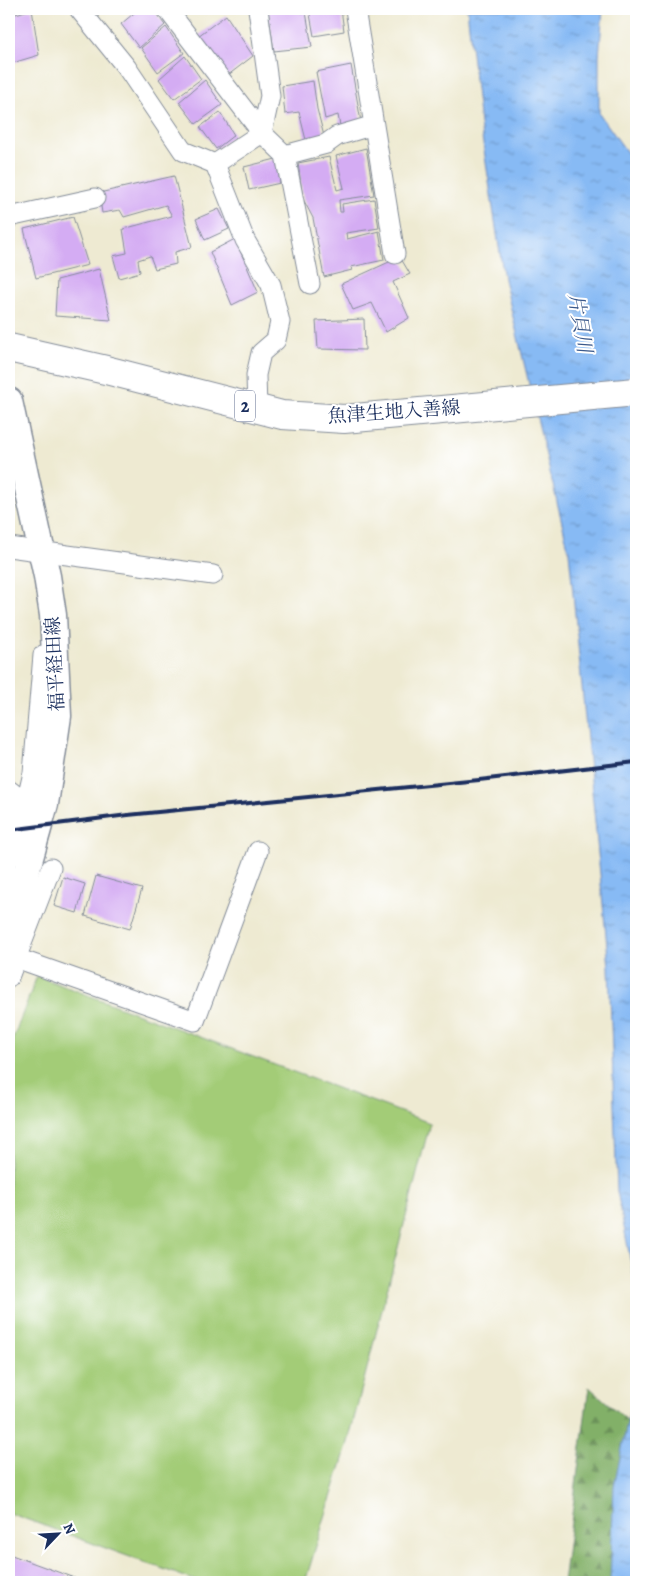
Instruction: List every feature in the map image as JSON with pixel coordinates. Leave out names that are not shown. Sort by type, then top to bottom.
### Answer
[{"type":"main road","name":"魚津生地入善線","points":[[9,348],[106,370],[282,415],[344,419],[636,392]]},
{"type":"main road","name":"福平経田線","points":[[9,401],[42,551],[53,615],[58,716],[45,804],[15,911],[9,926]]},
{"type":"street","points":[[80,9],[128,68],[184,151],[215,164],[245,240],[271,285],[280,322],[276,340],[261,353],[256,376],[257,409]]},
{"type":"street","points":[[167,9],[262,133],[285,155],[310,284]]},
{"type":"street","points":[[215,164],[262,133],[270,96],[258,9]]},
{"type":"street","points":[[355,9],[395,254]]},
{"type":"street","points":[[285,155],[326,144],[337,136],[374,125]]},
{"type":"street","points":[[9,217],[95,198]]},
{"type":"street","points":[[9,547],[213,575]]},
{"type":"street","points":[[9,857],[26,803],[33,772],[43,655]]},
{"type":"street","points":[[9,790],[26,803]]},
{"type":"street","points":[[16,958],[195,1021],[258,850]]},
{"type":"street","points":[[9,977],[51,868]]},
{"type":"green space","points":[[37,976],[430,1123],[347,1446],[305,1582],[199,1582],[9,1513],[9,1049]]},
{"type":"green space","points":[[589,1387],[636,1428],[636,1582],[563,1582]]},
{"type":"water","name":"片貝川","points":[[467,9],[603,9],[599,56],[599,113],[636,165],[636,1289],[617,1191],[609,967],[569,552],[504,279],[480,124]]},
{"type":"water","points":[[636,1380],[636,1582],[610,1582],[614,1487]]},
{"type":"building","points":[[32,9],[39,55],[9,64],[9,16]]},
{"type":"building","points":[[139,9],[152,9],[165,25],[139,48],[121,24]]},
{"type":"building","points":[[268,9],[302,9],[302,13],[306,12],[312,47],[274,51]]},
{"type":"building","points":[[309,9],[341,9],[344,31],[314,36]]},
{"type":"building","points":[[226,15],[253,56],[227,76],[198,36]]},
{"type":"building","points":[[166,27],[184,53],[158,72],[141,48]]},
{"type":"building","points":[[185,56],[201,79],[174,99],[159,79]]},
{"type":"building","points":[[351,65],[361,122],[340,126],[338,115],[325,119],[316,72]]},
{"type":"building","points":[[205,80],[222,105],[196,124],[179,102]]},
{"type":"building","points":[[313,81],[317,109],[324,136],[306,140],[299,112],[285,114],[282,86]]},
{"type":"building","points":[[220,112],[234,135],[216,149],[200,127]]},
{"type":"building","points":[[366,148],[374,195],[339,200],[340,212],[343,212],[342,204],[374,199],[379,228],[346,233],[347,239],[379,231],[384,260],[351,267],[352,270],[324,277],[313,218],[303,199],[298,163],[329,157],[337,190],[344,188],[336,156]]},
{"type":"building","points":[[276,159],[280,183],[249,190],[244,167]]},
{"type":"building","points":[[174,176],[192,247],[175,252],[176,264],[155,269],[150,256],[138,260],[140,272],[119,278],[113,256],[127,253],[123,229],[172,216],[166,205],[124,217],[120,210],[102,213],[99,193]]},
{"type":"building","points":[[219,209],[229,229],[205,240],[196,219]]},
{"type":"building","points":[[73,217],[88,265],[36,278],[24,229]]},
{"type":"building","points":[[235,239],[258,292],[232,305],[210,252]]},
{"type":"building","points":[[400,257],[410,274],[393,282],[409,318],[386,332],[372,303],[353,310],[341,284]]},
{"type":"building","points":[[99,269],[111,320],[55,316],[57,280]]},
{"type":"building","points":[[364,319],[365,350],[318,349],[316,321]]},
{"type":"building","points":[[96,876],[142,889],[130,929],[85,916]]},
{"type":"building","points":[[63,877],[85,884],[77,913],[54,906]]},
{"type":"building","points":[[9,1554],[85,1582],[9,1582]]},
{"type":"railway","points":[[9,830],[128,815],[479,780],[636,762]]}]
